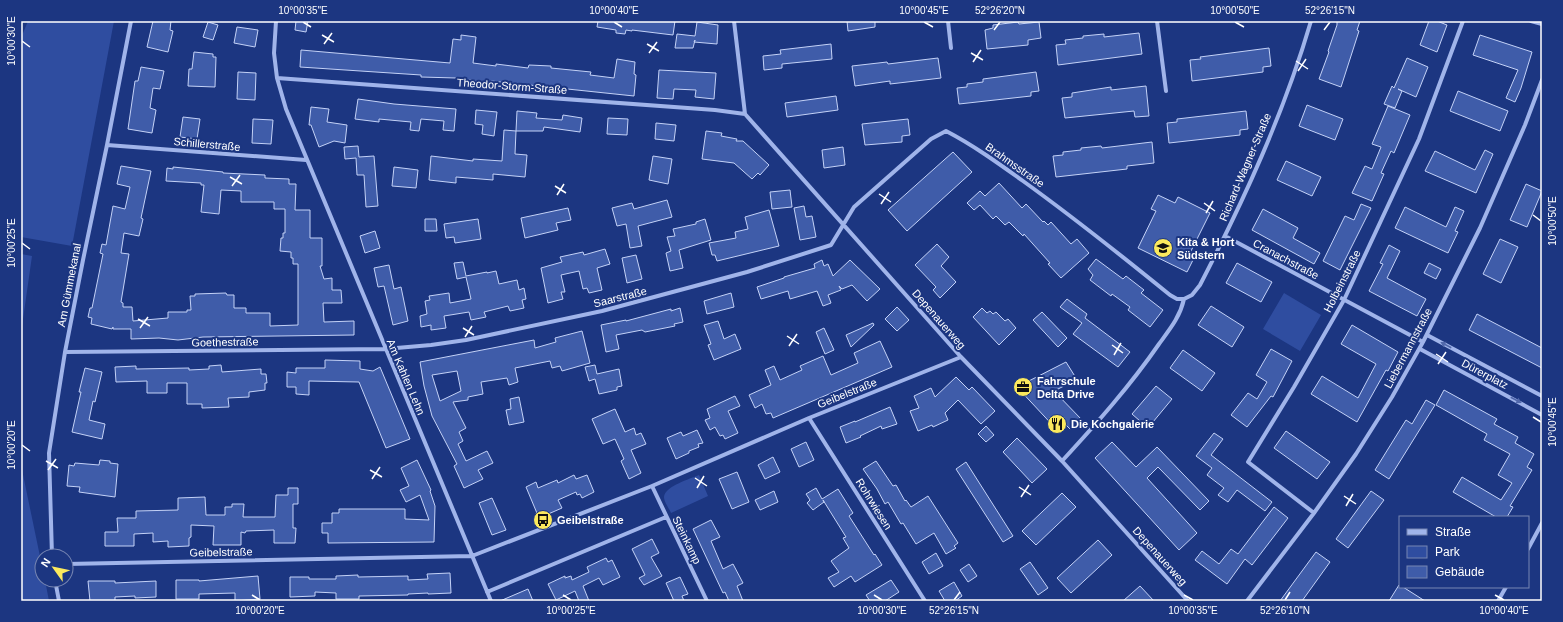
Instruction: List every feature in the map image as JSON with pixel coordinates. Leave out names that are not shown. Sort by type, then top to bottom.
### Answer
[{"type":"street","name":"Am Gümmekanal","points":[[52,548],[49,454],[65,352],[131,21]]},
{"type":"street","name":"Am Kahlen Lehn","points":[[276,21],[274,53],[277,78],[286,109],[490,601]]},
{"type":"street","points":[[734,21],[745,114]]},
{"type":"street","points":[[948,21],[951,48]]},
{"type":"street","points":[[1157,21],[1166,91]]},
{"type":"street","name":"Richard-Wagner-Straße","points":[[1062,461],[1114,405],[1181,312],[1184,299],[1192,294],[1200,285],[1225,236],[1267,146],[1311,21]]},
{"type":"street","name":"Holbeinstraße","points":[[1314,513],[1248,462],[1294,387],[1344,300],[1419,140],[1463,21]]},
{"type":"street","points":[[1531,21],[1542,24]]},
{"type":"street","name":"Theodor-Storm-Straße","points":[[277,78],[715,110],[745,114]]},
{"type":"street","name":"Liebermannstraße","points":[[1247,601],[1314,513],[1356,454],[1424,342],[1480,228],[1525,125],[1542,80]]},
{"type":"street","name":"Depenauerweg","points":[[745,114],[961,357],[1062,461],[1188,601]]},
{"type":"street","name":"Brahmsstraße","points":[[844,224],[854,207],[931,139],[946,131],[987,156],[1045,197],[1110,246],[1170,295],[1177,299],[1184,299]]},
{"type":"street","name":"Schillerstraße","points":[[107,145],[306,160]]},
{"type":"street","name":"Saarstraße","points":[[385,349],[466,340],[574,317],[660,296],[746,272],[831,245],[844,224]]},
{"type":"street","name":"Cranachstraße","points":[[1225,236],[1424,342]]},
{"type":"street","name":"Dürerplatz","points":[[1427,335],[1542,396]]},
{"type":"street","name":"Goethestraße","points":[[65,352],[385,349]]},
{"type":"street","name":"Dürerplatz","points":[[1420,349],[1542,415]]},
{"type":"street","name":"Geibelstraße","points":[[74,564],[472,556],[652,486],[809,418],[961,357]]},
{"type":"street","name":"Rohrwiesen","points":[[809,418],[925,601]]},
{"type":"street","name":"Steinkamp","points":[[652,486],[707,601]]},
{"type":"street","points":[[487,592],[666,517]]},
{"type":"street","points":[[1529,547],[1542,524]]},
{"type":"street","points":[[57,588],[59,601]]},
{"type":"street","points":[[1498,601],[1505,588]]},
{"type":"green space","points":[[28,21],[114,21],[72,246],[21,237],[21,38]]},
{"type":"green space","points":[[21,254],[32,256],[21,333]]},
{"type":"green space","points":[[1284,293],[1321,315],[1300,351],[1263,329]]},
{"type":"green space","points":[[21,465],[38,548],[34,548],[34,588],[47,588],[49,601],[21,601]]},
{"type":"green space","points":[[699,475],[708,496],[671,513],[664,499],[665,493],[678,483]]},
{"type":"building","points":[[153,21],[171,21],[170,30],[173,31],[168,52],[147,47]]},
{"type":"building","points":[[296,21],[308,21],[306,32],[295,30]]},
{"type":"building","points":[[598,21],[675,21],[673,35],[632,30],[626,30],[625,34],[616,33],[616,30],[597,27]]},
{"type":"building","points":[[847,21],[875,21],[875,27],[848,31]]},
{"type":"building","points":[[1337,21],[1360,21],[1357,30],[1359,31],[1341,87],[1319,79],[1329,52],[1328,51]]},
{"type":"building","points":[[1429,21],[1437,21],[1447,25],[1437,52],[1420,45]]},
{"type":"building","points":[[208,22],[218,25],[213,40],[203,37]]},
{"type":"building","points":[[697,22],[718,25],[717,44],[694,42],[693,48],[675,48],[677,34],[695,36]]},
{"type":"building","points":[[1018,22],[1019,24],[1039,22],[1041,38],[1028,40],[1028,45],[987,49],[985,30],[993,28],[993,25]]},
{"type":"building","points":[[237,27],[258,30],[255,47],[234,43]]},
{"type":"building","points":[[1139,33],[1142,54],[1058,65],[1056,45],[1066,44],[1065,40],[1083,38],[1083,36],[1104,34],[1104,37]]},
{"type":"building","points":[[461,35],[476,37],[473,63],[528,68],[529,65],[551,66],[551,68],[591,72],[590,75],[614,78],[617,59],[635,62],[634,74],[636,75],[634,96],[491,81],[490,83],[456,78],[421,77],[421,75],[300,67],[301,50],[450,63],[453,39],[461,40]]},
{"type":"building","points":[[1480,35],[1532,52],[1515,102],[1506,98],[1518,70],[1473,55]]},
{"type":"building","points":[[831,44],[832,59],[782,64],[782,68],[764,70],[763,56],[781,54],[780,50]]},
{"type":"building","points":[[1269,48],[1271,66],[1263,67],[1263,72],[1192,81],[1190,60],[1201,59],[1200,57]]},
{"type":"building","points":[[194,52],[213,54],[213,57],[216,57],[215,87],[188,86],[189,69],[192,69]]},
{"type":"building","points":[[938,58],[941,78],[890,84],[890,81],[855,86],[852,66],[887,62],[888,64]]},
{"type":"building","points":[[1407,58],[1428,67],[1416,97],[1398,89],[1402,91],[1395,108],[1384,104],[1392,86],[1394,88]]},
{"type":"building","points":[[141,67],[164,71],[160,89],[153,88],[150,108],[156,110],[152,133],[128,129],[135,81],[138,81]]},
{"type":"building","points":[[659,70],[716,73],[714,99],[695,97],[696,90],[674,89],[673,99],[657,98]]},
{"type":"building","points":[[238,72],[256,73],[255,100],[237,99]]},
{"type":"building","points":[[1036,72],[1039,91],[1031,92],[1031,96],[959,104],[957,88],[967,87],[967,84],[983,82],[983,79]]},
{"type":"building","points":[[1146,86],[1149,116],[1135,117],[1134,111],[1065,118],[1062,98],[1072,97],[1072,93],[1111,87],[1111,90]]},
{"type":"building","points":[[1458,91],[1508,111],[1500,131],[1450,111]]},
{"type":"building","points":[[836,96],[838,110],[787,117],[785,103]]},
{"type":"building","points":[[358,99],[394,104],[456,109],[454,131],[443,130],[444,121],[421,119],[419,131],[410,130],[411,122],[379,119],[379,122],[355,119]]},
{"type":"building","points":[[1307,105],[1343,119],[1335,140],[1299,126]]},
{"type":"building","points":[[1388,106],[1410,115],[1394,153],[1391,151],[1381,173],[1384,174],[1372,201],[1352,193],[1365,166],[1372,169],[1381,147],[1372,144]]},
{"type":"building","points":[[311,107],[329,109],[327,122],[347,125],[345,143],[334,141],[319,147],[311,125],[309,125]]},
{"type":"building","points":[[476,110],[497,112],[494,136],[482,134],[483,125],[475,124]]},
{"type":"building","points":[[517,111],[537,113],[536,118],[562,120],[563,115],[582,118],[580,132],[544,127],[543,131],[516,131]]},
{"type":"building","points":[[1246,111],[1248,129],[1240,130],[1240,135],[1169,143],[1167,123],[1177,122],[1177,119]]},
{"type":"building","points":[[183,117],[200,119],[197,139],[180,137]]},
{"type":"building","points":[[608,118],[628,119],[627,135],[607,134]]},
{"type":"building","points":[[253,119],[273,120],[271,144],[252,143]]},
{"type":"building","points":[[908,119],[910,135],[902,136],[902,142],[865,145],[862,124]]},
{"type":"building","points":[[656,123],[676,125],[674,141],[655,139]]},
{"type":"building","points":[[504,130],[516,131],[515,154],[527,155],[525,177],[493,174],[493,180],[456,177],[456,183],[429,180],[431,156],[473,161],[473,159],[502,161]]},
{"type":"building","points":[[706,131],[722,133],[721,136],[737,139],[736,141],[743,141],[769,165],[760,175],[758,173],[752,179],[734,163],[702,159]]},
{"type":"building","points":[[1152,142],[1154,163],[1127,166],[1127,169],[1056,177],[1053,156],[1063,155],[1063,152],[1081,150],[1081,148],[1101,146],[1102,148]]},
{"type":"building","points":[[358,146],[359,157],[374,156],[378,206],[366,207],[364,175],[357,175],[356,158],[345,159],[344,147]]},
{"type":"building","points":[[843,147],[845,165],[824,168],[822,150]]},
{"type":"building","points":[[1485,150],[1493,154],[1476,193],[1425,171],[1435,151],[1475,170]]},
{"type":"building","points":[[953,152],[972,172],[907,231],[888,210]]},
{"type":"building","points":[[653,156],[672,159],[668,184],[649,180]]},
{"type":"building","points":[[1286,161],[1321,177],[1312,196],[1277,180]]},
{"type":"building","points":[[121,166],[151,171],[141,218],[143,219],[139,236],[124,233],[121,253],[129,254],[121,302],[123,303],[123,307],[132,307],[133,321],[168,318],[168,312],[187,312],[187,310],[191,310],[190,296],[195,296],[195,294],[226,293],[227,295],[234,295],[234,308],[246,308],[246,313],[270,313],[270,326],[298,325],[298,264],[293,264],[291,252],[280,251],[281,238],[283,238],[283,233],[285,233],[285,209],[274,209],[274,202],[241,202],[241,191],[221,190],[219,214],[201,212],[204,185],[201,185],[201,183],[166,181],[167,168],[173,169],[173,167],[223,173],[265,175],[265,178],[289,179],[289,184],[296,184],[295,210],[310,210],[310,238],[322,238],[322,266],[320,266],[324,279],[332,278],[332,290],[341,290],[342,303],[323,303],[324,322],[354,321],[354,335],[203,337],[178,340],[159,338],[131,339],[131,329],[113,329],[113,327],[112,329],[91,324],[92,318],[88,317],[90,308],[92,308],[103,254],[100,253],[102,244],[106,245],[113,206],[125,209],[130,187],[117,184]]},
{"type":"building","points":[[394,167],[418,170],[416,188],[392,186]]},
{"type":"building","points":[[999,183],[1022,208],[1026,204],[1043,222],[1044,221],[1048,225],[1051,222],[1071,244],[1077,239],[1089,253],[1061,278],[1048,264],[1050,263],[1024,234],[1023,236],[1009,222],[1005,225],[996,216],[993,219],[980,205],[974,210],[967,203],[980,191],[985,196]]},
{"type":"building","points":[[1526,184],[1542,191],[1527,227],[1510,220]]},
{"type":"building","points":[[790,190],[792,207],[772,209],[770,192]]},
{"type":"building","points":[[1158,195],[1175,203],[1178,197],[1210,213],[1189,255],[1194,258],[1187,272],[1138,248],[1156,211],[1151,209]]},
{"type":"building","points":[[667,200],[672,217],[638,226],[642,246],[630,248],[626,224],[617,226],[612,208],[632,203],[634,209]]},
{"type":"building","points":[[1361,204],[1371,208],[1340,270],[1323,261],[1345,216],[1354,220]]},
{"type":"building","points":[[804,206],[806,217],[812,216],[816,237],[800,240],[794,208]]},
{"type":"building","points":[[1405,207],[1446,227],[1455,207],[1464,211],[1455,231],[1458,232],[1448,253],[1395,228]]},
{"type":"building","points":[[568,208],[571,220],[556,223],[558,230],[525,238],[521,218]]},
{"type":"building","points":[[1263,209],[1298,228],[1293,238],[1320,253],[1314,264],[1252,230]]},
{"type":"building","points":[[769,210],[779,246],[717,261],[715,255],[712,255],[709,243],[736,238],[735,232],[748,229],[745,217]]},
{"type":"building","points":[[425,219],[436,219],[437,231],[425,231]]},
{"type":"building","points":[[478,219],[481,239],[455,243],[454,237],[446,238],[444,224]]},
{"type":"building","points":[[705,219],[711,240],[679,250],[683,268],[670,271],[666,253],[671,251],[667,237],[675,236],[673,229],[696,224],[696,222]]},
{"type":"building","points":[[375,231],[380,248],[365,253],[360,236]]},
{"type":"building","points":[[1500,239],[1518,247],[1501,283],[1483,274]]},
{"type":"building","points":[[937,244],[949,257],[941,266],[956,282],[940,298],[933,290],[936,287],[915,265]]},
{"type":"building","points":[[1389,245],[1400,251],[1387,278],[1426,299],[1417,316],[1369,291],[1383,264],[1380,263]]},
{"type":"building","points":[[605,249],[610,264],[597,268],[602,290],[589,293],[587,288],[583,289],[579,271],[561,275],[565,292],[561,292],[563,299],[548,303],[541,268],[562,262],[560,257],[583,252],[584,255]]},
{"type":"building","points":[[636,255],[642,279],[627,283],[622,258]]},
{"type":"building","points":[[1096,259],[1123,279],[1126,276],[1144,290],[1141,293],[1163,310],[1150,327],[1128,310],[1130,307],[1112,294],[1111,296],[1090,280],[1093,275],[1088,269]]},
{"type":"building","points":[[822,260],[824,266],[828,264],[833,276],[850,260],[880,289],[867,301],[852,285],[842,289],[839,286],[841,290],[828,295],[831,303],[823,306],[817,291],[790,299],[788,291],[761,299],[757,287],[815,268],[814,264]]},
{"type":"building","points":[[463,262],[466,276],[496,271],[499,284],[517,280],[519,290],[524,288],[526,299],[522,300],[524,308],[510,311],[508,306],[484,312],[486,317],[471,320],[469,312],[444,316],[446,328],[431,330],[431,325],[421,327],[420,316],[427,314],[425,301],[430,300],[429,296],[449,293],[450,303],[471,299],[466,277],[457,279],[454,263]]},
{"type":"building","points":[[1237,263],[1272,282],[1261,302],[1226,283]]},
{"type":"building","points":[[1429,263],[1441,269],[1436,279],[1424,273]]},
{"type":"building","points":[[389,265],[394,289],[401,287],[408,321],[393,325],[384,286],[378,287],[374,268]]},
{"type":"building","points":[[731,293],[734,307],[707,314],[704,301]]},
{"type":"building","points":[[1067,299],[1087,314],[1085,318],[1130,352],[1118,367],[1073,334],[1082,323],[1060,307]]},
{"type":"building","points":[[1211,306],[1244,327],[1232,347],[1198,325]]},
{"type":"building","points":[[897,307],[909,320],[897,331],[885,319]]},
{"type":"building","points":[[680,308],[683,322],[674,324],[675,326],[645,332],[642,330],[616,335],[619,349],[606,352],[601,325],[626,321]]},
{"type":"building","points":[[982,308],[987,313],[990,311],[993,314],[996,312],[1005,321],[1008,319],[1016,328],[999,345],[973,317]]},
{"type":"building","points":[[1042,312],[1067,338],[1058,347],[1033,320]]},
{"type":"building","points":[[1477,314],[1542,348],[1542,368],[1469,330]]},
{"type":"building","points":[[718,321],[724,339],[735,334],[741,349],[714,360],[708,345],[711,344],[704,325]]},
{"type":"building","points":[[873,323],[874,325],[851,347],[846,335]]},
{"type":"building","points":[[1352,325],[1398,352],[1388,371],[1386,370],[1357,422],[1311,394],[1322,376],[1358,398],[1376,364],[1341,344]]},
{"type":"building","points":[[824,328],[834,350],[825,354],[816,332]]},
{"type":"building","points":[[582,331],[590,363],[562,371],[560,366],[552,368],[550,361],[515,368],[518,382],[509,385],[507,378],[481,382],[483,394],[468,397],[468,400],[453,402],[466,428],[459,432],[463,441],[458,444],[466,461],[487,451],[493,463],[478,470],[483,479],[464,488],[454,466],[457,464],[432,416],[424,386],[420,362],[534,340],[535,348],[556,342],[555,338]],"holes":[[[457,371],[461,391],[440,401],[432,375]]]},
{"type":"building","points":[[880,341],[892,367],[773,418],[771,413],[766,414],[762,404],[755,408],[749,395],[771,385],[765,370],[774,366],[780,380],[802,370],[800,366],[823,356],[831,375],[858,363],[854,353]]},
{"type":"building","points":[[1271,349],[1292,361],[1273,397],[1271,396],[1247,427],[1231,415],[1248,393],[1257,399],[1267,382],[1256,375]]},
{"type":"building","points":[[1183,350],[1215,373],[1202,391],[1170,368]]},
{"type":"building","points":[[325,360],[360,361],[360,369],[373,371],[380,367],[410,439],[386,448],[359,382],[309,381],[309,395],[296,394],[296,387],[287,387],[287,372],[296,373],[296,368],[325,368]]},
{"type":"building","points":[[1066,362],[1076,378],[1069,381],[1070,383],[1054,391],[1082,420],[1070,429],[1065,424],[1058,431],[1017,387]]},
{"type":"building","points":[[221,365],[222,372],[261,369],[261,374],[266,374],[267,383],[265,383],[265,390],[249,392],[249,397],[228,398],[229,407],[202,408],[202,404],[187,404],[187,383],[167,383],[167,393],[147,393],[147,381],[116,382],[115,367],[136,366],[136,369],[189,368],[189,370],[209,369],[209,366]]},
{"type":"building","points":[[595,365],[597,374],[619,369],[622,386],[617,387],[617,390],[599,394],[595,379],[589,381],[585,367]]},
{"type":"building","points":[[85,368],[102,372],[89,420],[105,424],[102,439],[72,432]]},
{"type":"building","points":[[956,377],[969,390],[972,387],[995,411],[981,424],[958,400],[945,413],[948,420],[933,427],[932,425],[918,431],[910,411],[919,408],[914,396],[931,388],[935,397]]},
{"type":"building","points":[[1156,386],[1172,399],[1148,428],[1132,414]]},
{"type":"building","points":[[1444,390],[1497,419],[1494,424],[1518,437],[1515,443],[1534,454],[1527,467],[1532,470],[1510,506],[1513,507],[1508,516],[1494,516],[1453,492],[1462,477],[1501,500],[1512,483],[1498,475],[1510,454],[1484,440],[1487,434],[1436,405]]},
{"type":"building","points":[[735,396],[740,406],[728,411],[738,433],[725,439],[723,435],[720,436],[715,427],[710,430],[705,420],[710,418],[707,409]]},
{"type":"building","points":[[519,397],[524,422],[509,425],[506,410],[511,409],[510,399]]},
{"type":"building","points":[[1426,400],[1435,405],[1389,479],[1375,470],[1406,420],[1412,424]]},
{"type":"building","points":[[890,407],[897,424],[882,429],[881,426],[846,443],[840,427]]},
{"type":"building","points":[[615,409],[625,432],[634,428],[636,435],[641,433],[646,444],[631,450],[641,473],[629,479],[621,461],[624,459],[615,439],[603,444],[592,419]]},
{"type":"building","points":[[986,426],[994,435],[986,442],[978,434]]},
{"type":"building","points":[[697,430],[703,443],[698,444],[699,447],[676,459],[667,438],[681,432],[683,436]]},
{"type":"building","points":[[1286,431],[1330,462],[1317,479],[1274,448]]},
{"type":"building","points":[[1214,433],[1223,439],[1211,455],[1272,502],[1265,511],[1237,490],[1228,502],[1218,495],[1224,488],[1207,475],[1212,468],[1196,456]]},
{"type":"building","points":[[1017,438],[1047,469],[1032,483],[1003,452]]},
{"type":"building","points":[[806,442],[814,460],[799,467],[791,449]]},
{"type":"building","points":[[1112,442],[1136,467],[1157,447],[1209,501],[1200,510],[1158,467],[1147,478],[1197,533],[1179,550],[1095,458]]},
{"type":"building","points":[[773,457],[780,472],[765,479],[758,465]]},
{"type":"building","points":[[100,460],[118,464],[115,497],[79,492],[80,487],[67,486],[69,465],[74,466],[75,463],[99,465]]},
{"type":"building","points":[[417,460],[431,490],[430,491],[435,506],[434,542],[328,543],[328,533],[322,533],[322,523],[332,523],[332,513],[339,513],[339,509],[405,509],[405,519],[429,520],[420,495],[406,502],[400,490],[409,486],[401,468]]},
{"type":"building","points":[[876,461],[893,486],[896,485],[905,501],[906,500],[911,507],[928,496],[958,543],[954,546],[956,548],[946,554],[934,533],[916,544],[903,523],[901,524],[888,502],[885,504],[877,489],[863,469]]},
{"type":"building","points":[[966,462],[1013,536],[1003,542],[956,469]]},
{"type":"building","points":[[737,472],[749,502],[732,509],[719,479]]},
{"type":"building","points":[[574,475],[576,479],[587,475],[594,492],[582,498],[580,494],[577,495],[576,492],[558,500],[562,508],[539,518],[526,487],[536,482],[538,488],[557,480],[558,483]]},
{"type":"building","points":[[288,488],[298,488],[298,504],[293,504],[293,528],[296,528],[295,543],[274,543],[274,530],[246,531],[245,533],[241,532],[241,545],[213,545],[214,526],[191,525],[189,546],[168,547],[168,541],[153,542],[153,533],[134,534],[134,546],[105,546],[105,532],[118,532],[117,518],[136,518],[136,511],[178,510],[178,498],[205,497],[206,515],[225,515],[225,507],[232,507],[232,504],[244,504],[243,517],[275,517],[276,495],[288,495]]},
{"type":"building","points":[[816,488],[822,499],[838,489],[853,513],[849,516],[882,565],[855,582],[851,576],[834,587],[828,578],[839,572],[831,561],[849,548],[843,538],[846,537],[823,500],[824,502],[813,510],[807,503],[810,500],[806,494]]},
{"type":"building","points":[[774,491],[778,502],[760,510],[755,500]]},
{"type":"building","points":[[1371,491],[1384,500],[1348,548],[1336,539]]},
{"type":"building","points":[[1062,493],[1076,507],[1036,545],[1022,531]]},
{"type":"building","points":[[492,498],[506,530],[492,535],[479,503]]},
{"type":"building","points":[[1274,507],[1288,518],[1252,565],[1245,559],[1227,584],[1195,560],[1202,551],[1219,564],[1231,549],[1238,554]]},
{"type":"building","points":[[711,520],[720,537],[711,541],[723,569],[733,564],[743,583],[737,586],[743,601],[729,601],[725,592],[723,593],[693,529]]},
{"type":"building","points":[[652,539],[659,553],[651,557],[662,576],[644,585],[639,578],[645,575],[632,549]]},
{"type":"building","points":[[1098,540],[1112,555],[1071,593],[1057,578]]},
{"type":"building","points":[[1316,552],[1330,562],[1302,601],[1280,601]]},
{"type":"building","points":[[936,553],[943,566],[929,574],[922,562]]},
{"type":"building","points":[[606,558],[608,562],[612,560],[620,577],[603,585],[599,578],[583,586],[589,601],[579,601],[575,591],[556,600],[548,584],[565,576],[565,578],[571,576],[572,580],[589,572],[587,567]]},
{"type":"building","points":[[1030,562],[1048,588],[1038,595],[1020,569]]},
{"type":"building","points":[[969,564],[977,576],[968,582],[960,570]]},
{"type":"building","points":[[450,573],[451,593],[359,596],[359,599],[336,599],[336,593],[315,592],[315,596],[290,597],[290,577],[336,579],[336,576],[358,575],[358,577],[408,576],[408,580],[428,579],[427,574]]},
{"type":"building","points":[[258,576],[260,599],[235,601],[235,593],[199,594],[199,599],[176,599],[176,580],[199,581]]},
{"type":"building","points":[[680,577],[688,594],[682,596],[684,601],[674,601],[666,583]]},
{"type":"building","points":[[891,580],[899,592],[885,601],[870,601],[866,595]]},
{"type":"building","points":[[88,581],[115,581],[115,583],[156,581],[156,597],[115,597],[115,601],[90,601]]},
{"type":"building","points":[[954,582],[962,596],[955,601],[945,601],[939,591]]},
{"type":"building","points":[[1399,585],[1399,588],[1405,588],[1425,601],[1389,601]]},
{"type":"building","points":[[1140,586],[1154,601],[1123,601]]},
{"type":"building","points":[[528,589],[533,601],[500,601]]},
{"type":"place","name":"Kita & Hort Südstern","points":[[1163,248]]},
{"type":"place","name":"Fahrschule Delta Drive","points":[[1023,387]]},
{"type":"place","name":"Die Kochgalerie","points":[[1057,424]]},
{"type":"place","name":"Geibelstraße","points":[[543,520]]}]
